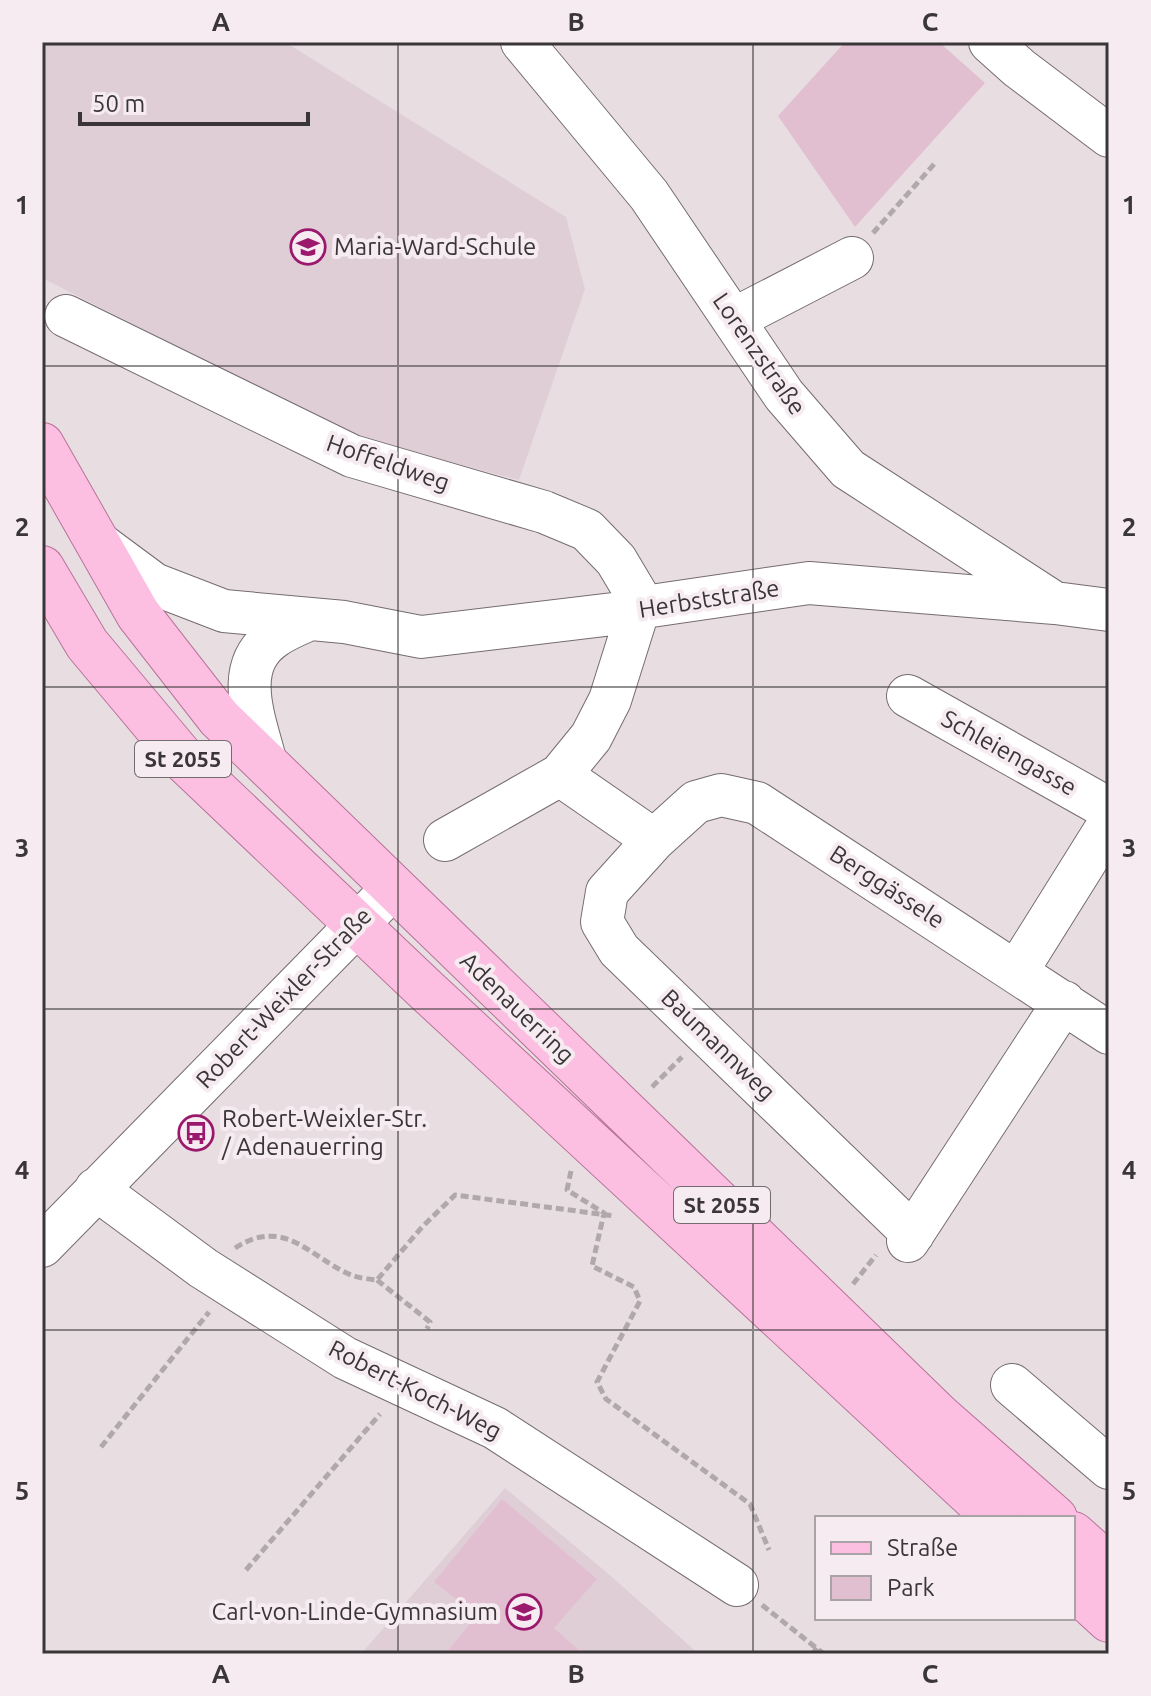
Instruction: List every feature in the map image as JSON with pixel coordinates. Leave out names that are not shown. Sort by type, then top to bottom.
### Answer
[{"type":"main road","name":"Adenauerring","points":[[42,445],[138,614],[219,718],[939,1416],[1053,1516]]},
{"type":"main road","name":"Adenauerring","points":[[42,568],[87,644],[185,761],[994,1516]]},
{"type":"main road","points":[[1075,1536],[1109,1566]]},
{"type":"main road","points":[[1075,1589],[1109,1620]]},
{"type":"street","name":"Lorenzstraße","points":[[522,42],[649,195],[784,395],[848,469],[1055,603]]},
{"type":"street","points":[[990,42],[1019,68],[1109,136]]},
{"type":"street","points":[[734,319],[852,258]]},
{"type":"street","name":"Hoffeldweg","points":[[66,316],[352,456],[544,512],[587,530],[616,560],[641,609]]},
{"type":"street","name":"Herbststraße","points":[[96,541],[154,584],[224,611],[344,622],[421,637],[641,609],[809,583],[1109,610]]},
{"type":"street","points":[[445,840],[560,775],[591,737],[610,700],[641,609]]},
{"type":"street","points":[[266,764],[248,678],[255,656],[274,636],[310,619]]},
{"type":"street","name":"Schleiengasse","points":[[908,696],[1109,809]]},
{"type":"street","points":[[560,775],[654,840]]},
{"type":"street","name":"Baumannweg","points":[[757,803],[721,795],[696,802],[654,840],[607,892],[602,922],[619,950],[907,1232]]},
{"type":"street","name":"Berggässele","points":[[757,803],[1017,971]]},
{"type":"street","points":[[1109,824],[1017,971],[1109,1033]]},
{"type":"street","name":"Robert-Weixler-Straße","points":[[42,1246],[393,888]]},
{"type":"street","points":[[907,1232],[1064,1002]]},
{"type":"street","name":"Robert-Koch-Weg","points":[[96,1189],[216,1278],[345,1358],[495,1428],[737,1585]]},
{"type":"street","points":[[1012,1385],[1109,1468]]},
{"type":"path","points":[[852,258],[936,162]]},
{"type":"path","points":[[647,1092],[706,1034]]},
{"type":"path","points":[[377,1280],[422,1227],[455,1195],[604,1213],[628,1220]]},
{"type":"path","points":[[604,1213],[592,1266],[634,1287],[640,1301],[597,1382],[606,1399],[750,1504],[769,1550]]},
{"type":"path","points":[[832,1311],[907,1232]]},
{"type":"path","points":[[101,1447],[216,1278],[248,1239],[288,1236],[353,1275],[377,1280],[430,1322],[427,1329]]},
{"type":"path","points":[[246,1570],[404,1385]]},
{"type":"path","points":[[737,1585],[824,1654]]},
{"type":"path","points":[[812,1654],[817,1648]]},
{"type":"shaded area","name":"Maria-Ward-Schule","points":[[42,42],[285,42],[566,217],[585,289],[519,480],[356,437],[42,278]]},
{"type":"shaded area","name":"Carl-von-Linde-Gymnasium","points":[[505,1488],[604,1570],[699,1654],[361,1654]]},
{"type":"green space","points":[[845,42],[939,42],[985,83],[855,227],[778,116]]},
{"type":"green space","points":[[502,1499],[597,1579],[554,1628],[583,1654],[445,1654],[477,1615],[434,1582]]},
{"type":"place","name":"Maria-Ward-Schule","points":[[308,247]]},
{"type":"place","name":"Robert-Weixler-Str. / Adenauerring","points":[[196,1133]]},
{"type":"place","name":"Carl-von-Linde-Gymnasium","points":[[524,1612]]}]
